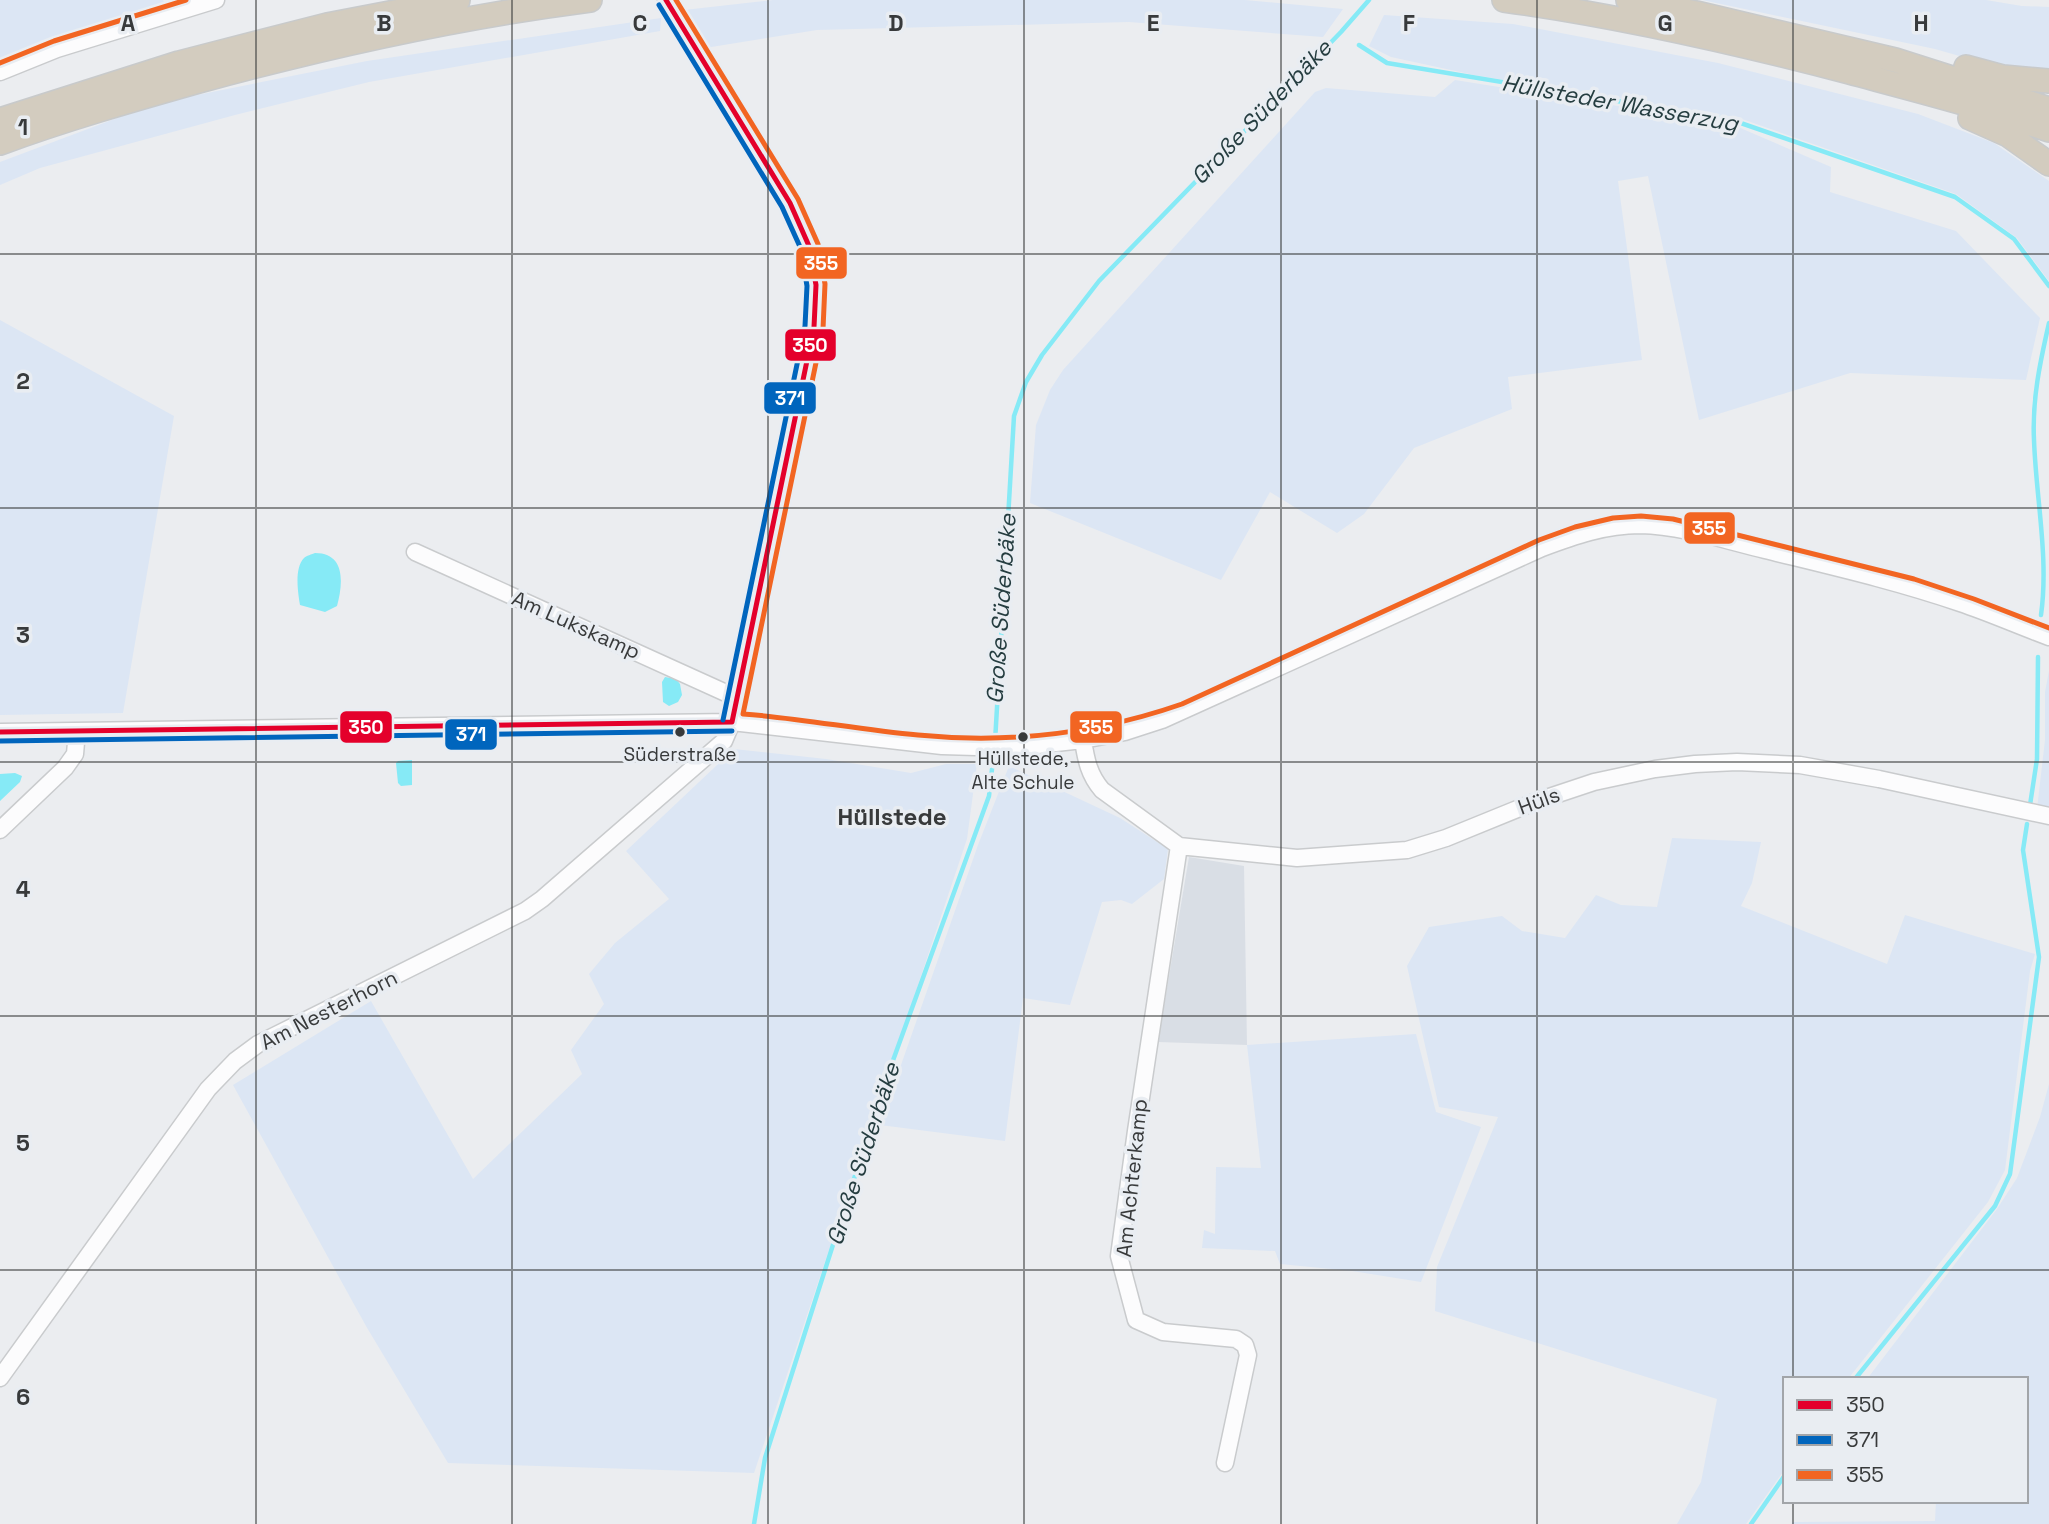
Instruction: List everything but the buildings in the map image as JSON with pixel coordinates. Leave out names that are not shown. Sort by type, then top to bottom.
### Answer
[{"type":"highway","points":[[0,120],[178,64],[327,25],[458,0]]},
{"type":"highway","points":[[1504,0],[1767,50],[1921,91],[2049,130]]},
{"type":"highway","points":[[1628,0],[1696,13],[1895,60],[2049,109]]},
{"type":"highway","points":[[0,143],[153,94],[372,37],[585,1]]},
{"type":"highway","points":[[1895,60],[1928,56],[2003,77],[2049,81]]},
{"type":"highway","points":[[1921,91],[1947,108],[2008,135],[2049,164]]},
{"type":"street","points":[[0,72],[172,6],[216,0]]},
{"type":"street","points":[[666,0],[790,203],[809,246],[816,285],[814,327],[732,722]]},
{"type":"street","points":[[0,732],[732,722],[977,748],[1010,748],[1083,740],[1144,727],[1185,712],[1542,548],[1608,527],[1639,525],[1664,527],[1838,568],[1959,603],[2049,637]]},
{"type":"street","name":"Am Lukskamp","points":[[415,552],[737,698]]},
{"type":"street","name":"Am Nesterhorn","points":[[0,1378],[208,1090],[235,1061],[258,1044],[508,920],[542,900],[716,750],[724,741],[732,722]]},
{"type":"street","points":[[0,830],[65,768],[75,754],[78,731]]},
{"type":"street","name":"Hüls","points":[[1083,740],[1087,767],[1092,779],[1102,790],[1180,846],[1297,858],[1390,852],[1446,838],[1537,801],[1594,782],[1655,769],[1737,762],[1800,765],[2049,816]]},
{"type":"street","name":"Am Achterkamp","points":[[1180,846],[1119,1256],[1136,1320],[1163,1332],[1236,1339],[1245,1345],[1248,1355],[1225,1463]]},
{"type":"shaded area","points":[[0,0],[163,0],[169,10],[0,66]]},
{"type":"shaded area","points":[[773,0],[1245,0],[1343,9],[1323,37],[1129,22],[817,30],[705,48],[684,10]]},
{"type":"shaded area","points":[[1702,0],[1986,0],[2049,7],[2049,69],[1991,65],[1935,49]]},
{"type":"shaded area","points":[[1384,15],[1513,24],[1718,63],[1918,114],[1994,143],[2049,181],[2049,281],[2017,238],[1956,194],[1739,118],[1474,75],[1391,57],[1369,46]]},
{"type":"shaded area","points":[[661,18],[660,31],[369,82],[40,168],[0,185],[0,162],[157,103],[367,61]]},
{"type":"shaded area","points":[[1455,80],[1731,124],[1831,167],[1830,192],[1956,231],[2040,318],[2026,380],[1850,373],[1699,420],[1648,176],[1618,181],[1642,360],[1508,377],[1512,409],[1414,448],[1364,514],[1337,533],[1270,492],[1221,580],[1030,503],[1036,425],[1050,390],[1063,370],[1315,92],[1326,88],[1435,97]]},
{"type":"shaded area","points":[[0,320],[174,416],[123,713],[0,715]]},
{"type":"shaded area","points":[[2049,671],[2049,811],[2037,809],[2045,740],[2045,692]]},
{"type":"shaded area","points":[[734,749],[826,759],[911,773],[946,764],[977,764],[967,839],[754,1473],[448,1463],[366,1326],[233,1085],[371,1001],[473,1179],[582,1074],[571,1050],[604,1004],[589,974],[615,943],[669,899],[626,851]]},
{"type":"shaded area","points":[[1009,766],[1120,818],[1168,849],[1164,879],[1132,904],[1121,900],[1102,902],[1070,1005],[1023,998],[1005,1141],[880,1125],[978,845]]},
{"type":"shaded area","points":[[1672,838],[1761,842],[1752,883],[1741,906],[1887,964],[1905,915],[2035,954],[2030,971],[2005,1170],[1988,1202],[1850,1377],[1783,1377],[1783,1472],[1746,1524],[1677,1524],[1701,1482],[1717,1399],[1435,1311],[1437,1267],[1498,1117],[1439,1107],[1407,966],[1429,927],[1502,916],[1522,931],[1565,938],[1596,895],[1621,905],[1657,907]]},
{"type":"shaded area","points":[[1189,857],[1244,866],[1247,1045],[1158,1042]]},
{"type":"shaded area","points":[[1416,1034],[1436,1112],[1481,1127],[1421,1282],[1352,1271],[1280,1264],[1275,1251],[1202,1248],[1204,1230],[1215,1234],[1216,1167],[1261,1168],[1247,1045]]},
{"type":"shaded area","points":[[2049,1084],[2049,1524],[1792,1524],[1935,1521],[1936,1503],[2028,1503],[2028,1377],[1869,1377],[1997,1209],[2017,1178],[2040,1117]]},
{"type":"water","points":[[315,553],[332,558],[340,571],[337,606],[325,612],[300,605],[299,568],[304,558]]},
{"type":"water","points":[[665,677],[676,679],[682,695],[678,702],[669,706],[663,702],[662,682]]},
{"type":"water","points":[[412,760],[412,785],[401,786],[398,783],[396,763]]},
{"type":"water","points":[[15,773],[22,776],[20,782],[0,801],[0,774]]},
{"type":"waterway","name":"Große Süderbäke","points":[[995,742],[1014,416],[1026,382],[1042,355],[1099,281],[1369,0]]},
{"type":"waterway","name":"Hüllsteder Wasserzug","points":[[1359,45],[1387,63],[1732,120],[1955,197],[2014,239],[2049,286]]},
{"type":"waterway","name":"Hüllsteder Wasserzug","points":[[2041,615],[2044,572],[2035,462],[2034,410],[2049,323]]},
{"type":"waterway","name":"Hüllsteder Wasserzug","points":[[2030,805],[2037,759],[2038,657]]},
{"type":"waterway","name":"Große Süderbäke","points":[[754,1524],[765,1458],[883,1088],[989,796],[994,751]]},
{"type":"waterway","name":"Hüllsteder Wasserzug","points":[[1857,1377],[1995,1206],[2010,1174],[2039,957],[2023,850],[2027,824]]},
{"type":"waterway","name":"Hüllsteder Wasserzug","points":[[1751,1524],[1783,1478]]},
{"type":"transit line","name":"355","points":[[0,63],[54,41],[186,0]]},
{"type":"transit line","name":"350","points":[[666,0],[790,203],[809,246],[816,285],[814,327],[732,722]]},
{"type":"transit line","name":"355","points":[[676,0],[798,199],[818,244],[825,284],[823,329],[743,714],[896,733],[986,738],[1052,734],[1117,723],[1182,704],[1539,540],[1575,527],[1613,518],[1641,516],[1673,519],[1914,579],[2049,628]]},
{"type":"transit line","name":"371","points":[[659,5],[782,207],[801,249],[807,286],[805,326],[723,720]]},
{"type":"transit line","name":"350","points":[[0,732],[732,722]]},
{"type":"transit line","name":"371","points":[[0,741],[732,731]]},
{"type":"place","name":"Süderstraße","points":[[680,732]]},
{"type":"place","name":"Hüllstede, Alte Schule","points":[[1023,737]]},
{"type":"district","name":"Hüllstede","points":[[892,817]]}]
